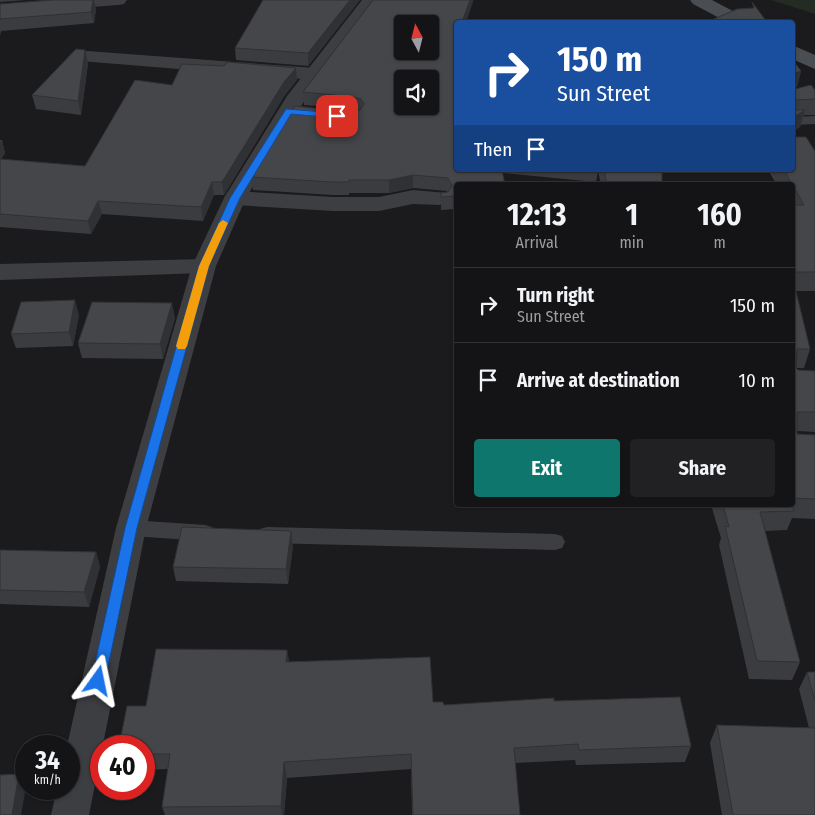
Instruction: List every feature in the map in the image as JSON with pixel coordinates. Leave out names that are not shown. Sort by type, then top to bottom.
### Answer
[{"type":"main road","points":[[700,0],[736,20]]},
{"type":"street","points":[[0,9],[118,0]]},
{"type":"street","points":[[70,815],[131,528],[204,266],[235,198],[298,112],[296,96],[371,0]]},
{"type":"street","points":[[87,57],[314,74]]},
{"type":"street","points":[[235,198],[333,204],[379,204],[413,197],[439,198]]},
{"type":"street","points":[[0,272],[204,266]]},
{"type":"lane","points":[[795,121],[815,120]]},
{"type":"lane","points":[[131,528],[236,534],[555,542]]},
{"type":"shaded area","points":[[771,0],[815,0],[815,14]]},
{"type":"building","points":[[54,0],[93,0],[91,12],[0,19],[0,4]]},
{"type":"building","points":[[263,0],[350,0],[308,53],[235,48]]},
{"type":"building","points":[[373,0],[470,0],[463,20],[454,20],[454,172],[502,172],[504,182],[454,182],[454,196],[441,197],[441,193],[448,192],[452,186],[448,178],[413,175],[389,180],[332,182],[251,177],[295,106],[352,112],[360,110],[364,104],[361,99],[303,92]]},
{"type":"building","points":[[752,2],[766,20],[712,20],[737,9],[754,8]]},
{"type":"building","points":[[76,49],[85,50],[78,101],[32,95]]},
{"type":"building","points":[[227,62],[296,68],[284,82],[222,182],[212,182],[201,207],[98,201],[88,221],[0,214],[0,159],[85,166],[135,80],[172,85],[182,64],[224,66]]},
{"type":"building","points":[[795,63],[801,71],[795,73]]},
{"type":"building","points":[[811,85],[815,90],[815,99],[795,100],[795,89]]},
{"type":"building","points":[[795,110],[805,110],[795,116]]},
{"type":"building","points":[[795,137],[806,137],[815,151],[815,272],[795,272],[795,205],[804,205],[795,189],[795,182],[791,182],[785,172],[795,172]]},
{"type":"building","points":[[604,172],[662,172],[662,182],[606,182]]},
{"type":"building","points":[[795,287],[810,349],[797,349],[796,368],[798,370],[815,371],[815,412],[797,412],[797,434],[815,435],[815,499],[795,498]]},
{"type":"building","points":[[75,300],[69,332],[11,334],[21,302]]},
{"type":"building","points":[[92,302],[172,303],[160,344],[78,343]]},
{"type":"building","points":[[724,507],[793,507],[794,511],[760,512],[800,662],[757,661],[725,526],[729,527]]},
{"type":"building","points":[[182,527],[291,531],[286,569],[173,567]]},
{"type":"building","points":[[0,550],[96,552],[84,592],[0,590]]},
{"type":"building","points":[[156,649],[287,650],[286,662],[430,657],[433,702],[443,702],[444,705],[554,698],[554,701],[680,697],[691,746],[579,750],[578,744],[514,748],[520,815],[413,815],[411,754],[284,762],[281,806],[162,807],[170,754],[155,754],[155,735],[121,735],[127,706],[146,706]]},
{"type":"building","points":[[807,672],[815,672],[815,701]]},
{"type":"building","points":[[717,725],[815,728],[815,815],[733,815]]},
{"type":"building","points":[[15,774],[15,797],[12,815],[0,815],[0,775]]},
{"type":"slow traffic","points":[[181,346],[204,266],[223,223]]},
{"type":"route","points":[[98,681],[131,528],[204,266],[235,198],[289,111],[337,116]]}]
